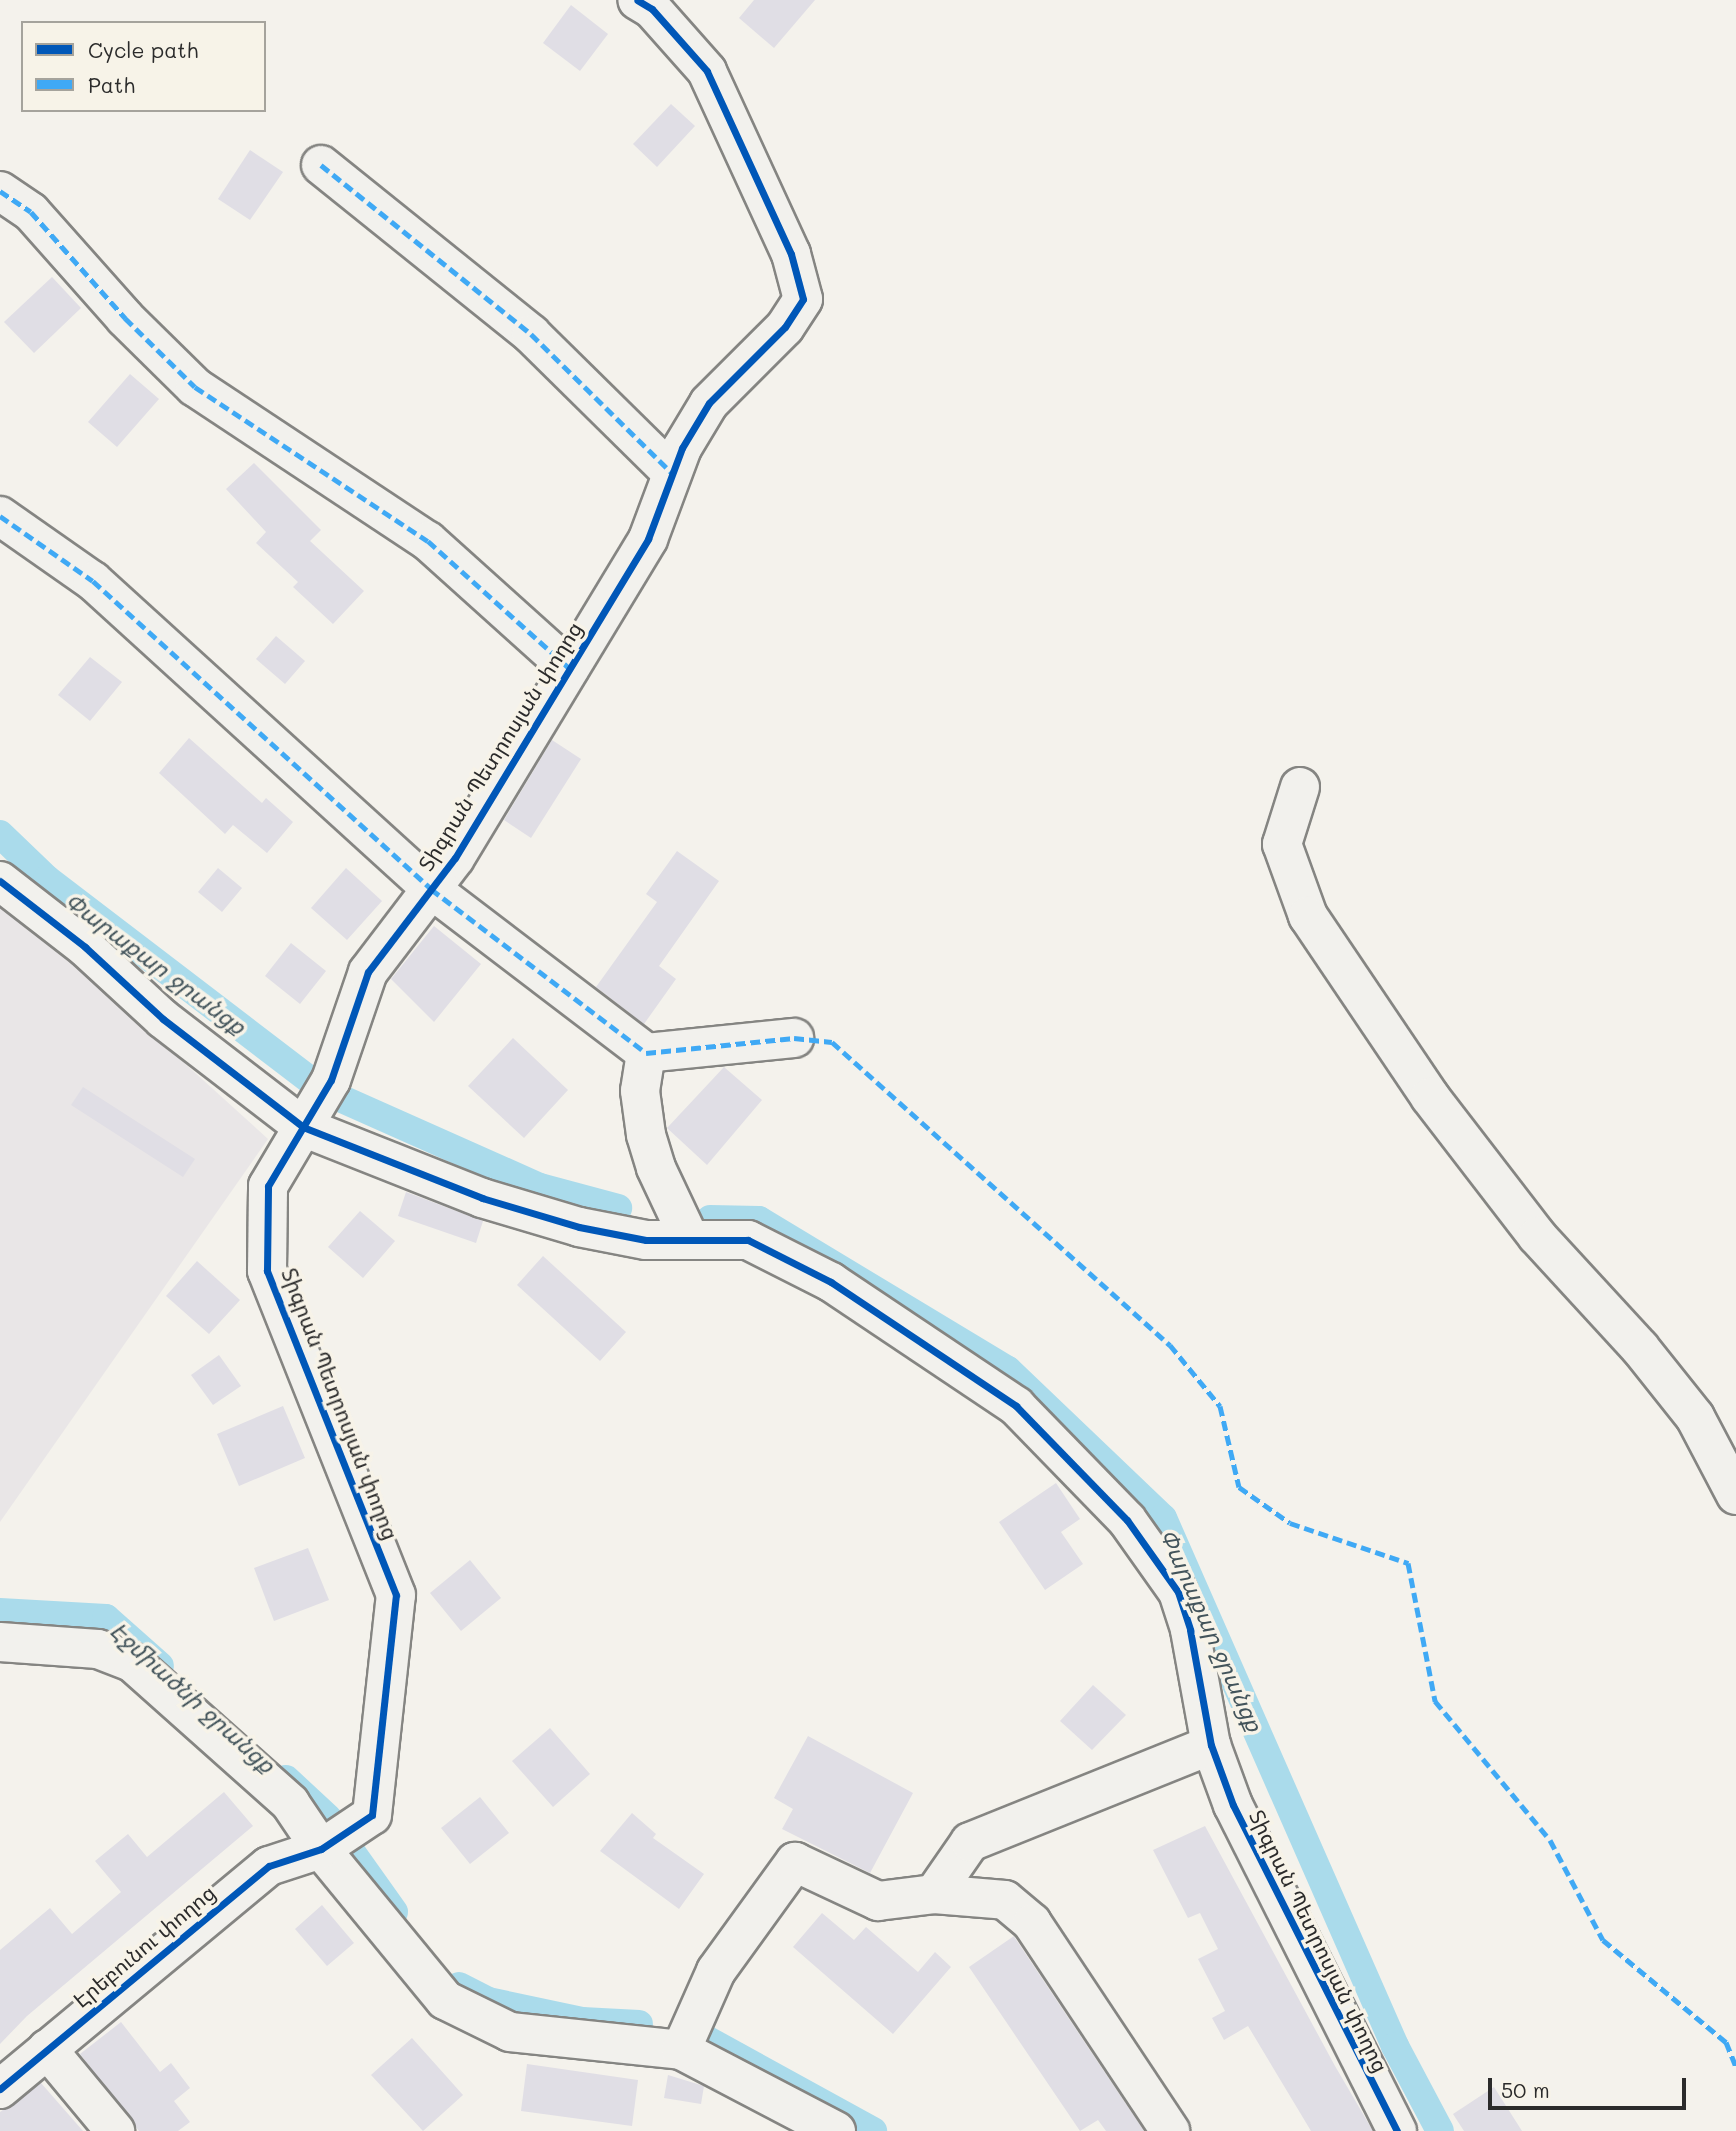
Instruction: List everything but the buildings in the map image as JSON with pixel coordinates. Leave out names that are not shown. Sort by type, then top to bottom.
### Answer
[{"type":"street","name":"Տիգրան Պետրոսյան փողոց","points":[[321,1849],[372,1815],[396,1595],[267,1271],[268,1186],[331,1080],[368,972],[455,858],[648,539],[681,448],[709,403],[785,327],[803,299],[791,254],[707,71],[652,9],[637,0]]},
{"type":"street","points":[[321,165],[531,334],[672,473]]},
{"type":"street","points":[[0,191],[31,212],[125,318],[195,387],[428,541],[569,668]]},
{"type":"street","points":[[0,516],[93,581],[431,889],[646,1053],[794,1038]]},
{"type":"street","points":[[1300,787],[1282,844],[1308,916],[1430,1097],[1521,1215],[1640,1348],[1695,1417],[1736,1495]]},
{"type":"street","name":"Տիգրան Պետրոսյան փողոց","points":[[0,881],[85,947],[163,1019],[303,1127],[482,1198],[579,1227],[646,1240],[748,1240],[831,1282],[993,1389],[1043,1432],[1127,1520],[1178,1592],[1191,1630],[1211,1745],[1233,1805],[1397,2131]]},
{"type":"street","points":[[646,1053],[640,1091],[646,1135],[656,1168],[689,1238]]},
{"type":"street","points":[[0,1642],[98,1649],[132,1662],[290,1803],[321,1849],[445,2000],[510,2032],[681,2050],[836,2131]]},
{"type":"street","points":[[934,1894],[970,1842],[1211,1745]]},
{"type":"street","name":"Էրեբունու փողոց","points":[[0,2089],[269,1866],[321,1849]]},
{"type":"street","points":[[681,2050],[716,1970],[795,1862],[878,1901],[934,1894],[1005,1900],[1032,1923],[1170,2131]]},
{"type":"street","points":[[47,2049],[116,2131]]},
{"type":"shaded area","points":[[0,896],[268,1139],[0,1522]]},
{"type":"waterway","name":"Փարաքար ջրանցք","points":[[0,834],[47,879],[318,1086]]},
{"type":"waterway","name":"Փարաքար ջրանցք","points":[[342,1099],[540,1187],[618,1208]]},
{"type":"waterway","name":"Փարաքար ջրանցք","points":[[710,1219],[759,1220],[1008,1370],[1163,1518],[1395,2046],[1440,2131]]},
{"type":"waterway","name":"Էջմիածնի ջրանցք","points":[[0,1612],[106,1618],[160,1666]]},
{"type":"waterway","name":"Էջմիածնի ջրանցք","points":[[286,1779],[328,1818]]},
{"type":"waterway","name":"Էջմիածնի ջրանցք","points":[[353,1854],[394,1912]]},
{"type":"waterway","name":"Էջմիածնի ջրանցք","points":[[459,1986],[488,2001],[582,2021],[639,2024]]},
{"type":"waterway","name":"Էջմիածնի ջրանցք","points":[[704,2038],[873,2131]]},
{"type":"marked path","points":[[321,165],[531,334],[672,473]]},
{"type":"marked path","points":[[0,191],[31,212],[125,318],[195,387],[428,541],[569,668]]},
{"type":"marked path","points":[[0,516],[93,581],[431,889],[646,1053],[794,1038],[832,1042],[1170,1345],[1220,1406],[1239,1487],[1290,1523],[1408,1563],[1435,1701],[1550,1840],[1603,1940],[1726,2042],[1736,2067]]},
{"type":"cycle path","points":[[0,2089],[269,1866],[321,1849],[372,1815],[396,1595],[267,1271],[268,1186],[331,1080],[368,972],[455,858],[648,539],[682,448],[709,403],[785,327],[803,299],[791,254],[707,71],[652,9],[637,0]]},
{"type":"cycle path","points":[[0,881],[85,947],[163,1019],[303,1127],[482,1198],[579,1227],[646,1240],[748,1240],[831,1282],[1016,1406],[1127,1520],[1178,1592],[1190,1630],[1211,1745],[1233,1805],[1397,2131]]}]
